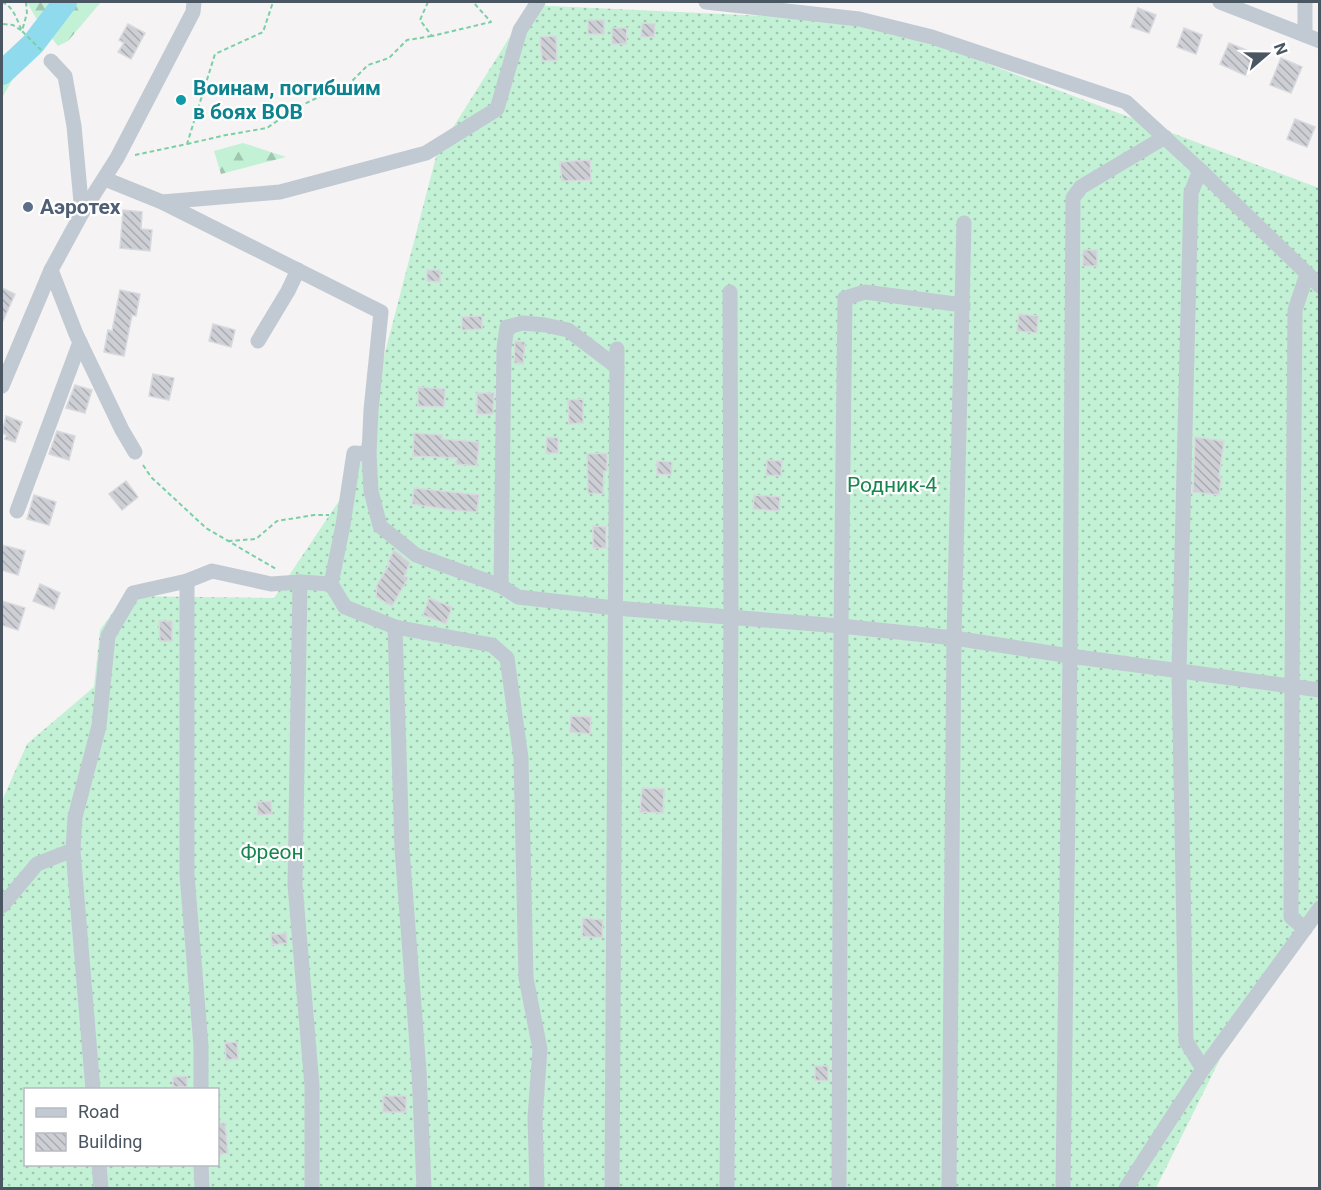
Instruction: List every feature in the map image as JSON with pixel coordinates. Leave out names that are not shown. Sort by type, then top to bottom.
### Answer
[{"type":"street","points":[[2,386],[7,357],[82,213],[117,158],[193,12],[194,2]]},
{"type":"street","points":[[162,202],[280,192],[426,153],[497,109],[520,30],[538,2]]},
{"type":"street","points":[[706,2],[859,19],[932,37],[1126,102],[1316,280],[1295,310],[1291,917],[1305,929]]},
{"type":"street","points":[[1220,2],[1312,38]]},
{"type":"street","points":[[1305,2],[1312,38]]},
{"type":"street","points":[[51,61],[65,76],[74,126],[82,213]]},
{"type":"street","points":[[1063,1188],[1073,198],[1081,187],[1165,138]]},
{"type":"street","points":[[1200,170],[1191,194],[1179,671],[1186,1041],[1203,1069]]},
{"type":"street","points":[[105,179],[162,202],[381,312],[371,410],[369,454],[371,491],[380,526],[416,555],[501,586],[518,597],[615,608],[841,626],[954,638],[1320,690]]},
{"type":"street","points":[[949,1188],[954,638],[964,224]]},
{"type":"street","points":[[51,270],[80,342],[135,452]]},
{"type":"street","points":[[258,341],[298,270]]},
{"type":"street","points":[[727,1188],[731,617],[730,292]]},
{"type":"street","points":[[838,1188],[845,298],[865,292],[963,306]]},
{"type":"street","points":[[501,586],[504,348],[507,327],[523,323],[568,330],[617,368]]},
{"type":"street","points":[[18,511],[80,342]]},
{"type":"street","points":[[612,1188],[617,349]]},
{"type":"street","points":[[369,454],[354,453],[345,516],[331,584],[345,607],[395,627],[492,645],[507,658],[521,759],[526,978],[540,1048],[535,1118],[537,1188]]},
{"type":"street","points":[[93,1088],[73,850],[75,817],[99,726],[108,636],[133,593],[187,581],[213,571],[271,584],[300,582],[331,584]]},
{"type":"street","points":[[187,581],[187,874],[201,1046],[201,1088]]},
{"type":"street","points":[[300,582],[295,885],[312,1086],[312,1188]]},
{"type":"street","points":[[395,627],[402,849],[419,1071],[424,1188]]},
{"type":"street","points":[[2,906],[37,864],[73,850]]},
{"type":"street","points":[[1126,1188],[1203,1069],[1320,908]]},
{"type":"street","points":[[99,1166],[101,1188]]},
{"type":"street","points":[[201,1166],[201,1188]]},
{"type":"path","points":[[2,2],[8,5],[16,16],[22,32]]},
{"type":"path","points":[[22,32],[27,13],[27,2]]},
{"type":"path","points":[[187,144],[215,54],[263,32],[273,2]]},
{"type":"path","points":[[428,2],[420,20],[432,36]]},
{"type":"path","points":[[117,158],[226,135],[267,129],[296,108],[349,84],[368,65],[388,58],[407,40],[491,22],[473,2]]},
{"type":"path","points":[[2,24],[13,25],[51,61]]},
{"type":"path","points":[[135,452],[151,477],[206,528],[279,570]]},
{"type":"path","points":[[228,541],[256,539],[277,521],[314,515],[345,516]]},
{"type":"green space","points":[[27,2],[101,2],[68,41],[58,46],[36,18]]},
{"type":"green space","name":"Родник-4","points":[[530,5],[873,21],[1319,188],[1319,918],[1220,1059],[1156,1188],[2,1188],[2,801],[27,744],[94,687],[100,630],[125,596],[274,598],[351,483],[437,153]]},
{"type":"green space","points":[[11,65],[14,77],[2,98],[2,67]]},
{"type":"green space","points":[[243,143],[286,157],[221,174],[214,151]]},
{"type":"building","points":[[1138,8],[1156,15],[1149,33],[1131,27]]},
{"type":"building","points":[[588,20],[604,20],[604,34],[588,34]]},
{"type":"building","points":[[642,23],[655,24],[654,37],[641,37]]},
{"type":"building","points":[[128,24],[145,33],[131,59],[118,52],[124,43],[119,40]]},
{"type":"building","points":[[612,28],[627,28],[626,44],[612,44]]},
{"type":"building","points":[[1184,28],[1202,35],[1196,54],[1177,47]]},
{"type":"building","points":[[556,36],[557,60],[542,61],[540,37]]},
{"type":"building","points":[[1229,43],[1256,54],[1247,76],[1220,64]]},
{"type":"building","points":[[1281,58],[1302,67],[1291,93],[1270,85]]},
{"type":"building","points":[[1295,119],[1315,127],[1307,147],[1287,139]]},
{"type":"building","points":[[590,160],[591,180],[562,181],[560,162]]},
{"type":"building","points":[[123,210],[142,212],[141,229],[152,230],[150,251],[120,248]]},
{"type":"building","points":[[1083,250],[1097,250],[1097,266],[1083,266]]},
{"type":"building","points":[[427,270],[440,270],[440,282],[427,281]]},
{"type":"building","points":[[2,288],[15,294],[2,323]]},
{"type":"building","points":[[120,290],[140,294],[136,316],[132,315],[124,356],[104,352],[108,330],[112,331]]},
{"type":"building","points":[[1019,314],[1038,316],[1037,333],[1017,331]]},
{"type":"building","points":[[482,316],[482,329],[462,330],[462,317]]},
{"type":"building","points":[[213,324],[235,330],[231,347],[209,341]]},
{"type":"building","points":[[515,341],[525,342],[523,364],[514,363]]},
{"type":"building","points":[[153,374],[174,378],[169,400],[149,396]]},
{"type":"building","points":[[75,385],[92,390],[85,413],[66,408]]},
{"type":"building","points":[[418,387],[445,389],[444,407],[418,406]]},
{"type":"building","points":[[477,393],[494,393],[493,414],[477,414]]},
{"type":"building","points":[[583,399],[583,423],[569,424],[568,400]]},
{"type":"building","points":[[6,416],[22,422],[15,442],[5,439],[7,435],[2,433]]},
{"type":"building","points":[[57,431],[75,436],[69,460],[49,454]]},
{"type":"building","points":[[414,433],[442,435],[442,439],[479,442],[477,466],[456,464],[457,458],[413,456]]},
{"type":"building","points":[[547,437],[558,438],[558,453],[546,453]]},
{"type":"building","points":[[1195,437],[1224,441],[1219,495],[1193,492]]},
{"type":"building","points":[[607,453],[603,494],[588,493],[587,454]]},
{"type":"building","points":[[767,460],[782,461],[781,476],[766,475]]},
{"type":"building","points":[[657,461],[672,462],[671,475],[657,474]]},
{"type":"building","points":[[126,481],[138,497],[122,510],[109,494]]},
{"type":"building","points":[[414,488],[479,495],[477,512],[412,504]]},
{"type":"building","points":[[34,495],[56,502],[49,525],[27,519]]},
{"type":"building","points":[[754,495],[780,497],[779,511],[753,509]]},
{"type":"building","points":[[593,526],[606,527],[606,548],[593,548]]},
{"type":"building","points":[[2,545],[25,551],[18,575],[2,570]]},
{"type":"building","points":[[394,550],[410,563],[404,576],[408,578],[392,606],[376,597],[377,585],[390,563],[388,562]]},
{"type":"building","points":[[40,584],[60,593],[54,609],[33,601]]},
{"type":"building","points":[[429,598],[452,607],[446,624],[423,615]]},
{"type":"building","points":[[2,601],[25,608],[18,630],[2,625]]},
{"type":"building","points":[[159,621],[172,621],[172,641],[160,641]]},
{"type":"building","points":[[571,716],[591,717],[590,734],[570,732]]},
{"type":"building","points":[[642,788],[664,789],[663,813],[640,812]]},
{"type":"building","points":[[271,801],[272,814],[258,815],[257,802]]},
{"type":"building","points":[[583,918],[603,920],[602,938],[582,936]]},
{"type":"building","points":[[286,933],[287,943],[272,945],[271,935]]},
{"type":"building","points":[[237,1042],[238,1059],[226,1060],[225,1043]]},
{"type":"building","points":[[815,1066],[828,1066],[828,1081],[815,1080]]},
{"type":"building","points":[[187,1076],[187,1087],[173,1087],[173,1077]]},
{"type":"building","points":[[383,1096],[406,1096],[406,1112],[383,1112]]},
{"type":"building","points":[[219,1123],[225,1123],[228,1153],[219,1155]]},
{"type":"waterway","points":[[2,73],[33,44],[65,2]]},
{"type":"place","name":"Воинам, погибшим в боях ВОВ","points":[[181,100]]},
{"type":"place","name":"Аэротех","points":[[28,207]]},
{"type":"park label","name":"Фреон","points":[[272,852]]}]
